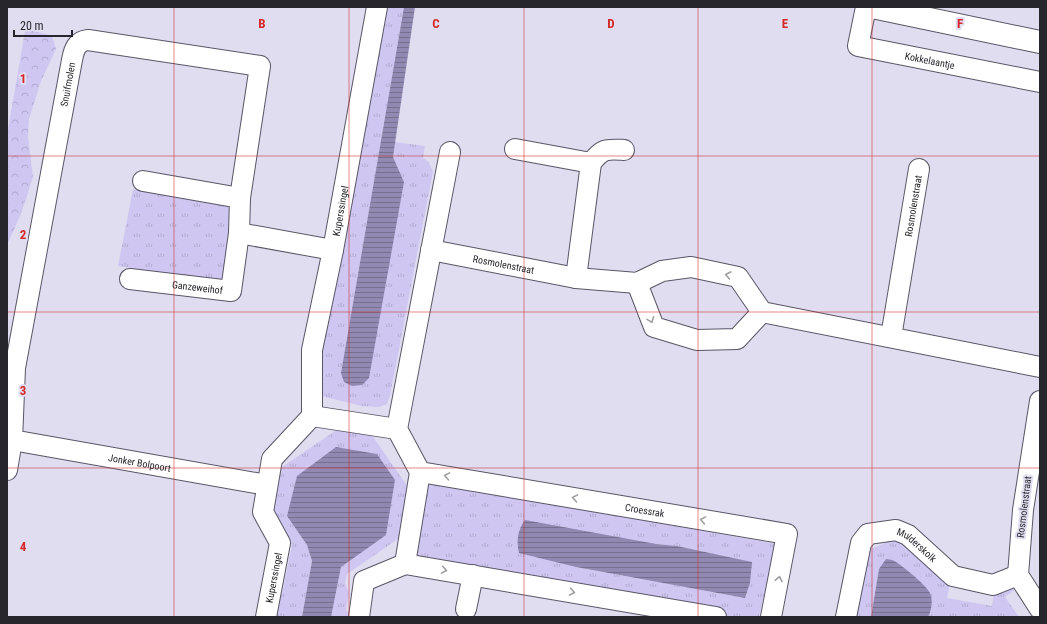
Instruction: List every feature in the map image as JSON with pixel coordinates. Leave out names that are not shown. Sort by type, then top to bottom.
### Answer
[{"type":"street","name":"Kuperssingel","points":[[266,617],[280,543],[262,512],[272,459],[312,416],[312,350],[333,250],[377,7]]},
{"type":"street","name":"Kokkelaantje","points":[[866,7],[858,46],[1040,82]]},
{"type":"street","points":[[872,7],[1040,42]]},
{"type":"street","name":"Snuifmolen","points":[[9,440],[15,368],[70,67],[73,53],[77,44],[88,40],[260,66],[240,198]]},
{"type":"street","points":[[515,149],[591,163]]},
{"type":"street","points":[[576,278],[591,163],[598,153],[606,149],[624,150]]},
{"type":"street","points":[[405,564],[420,472],[397,428],[450,152]]},
{"type":"street","name":"Rosmolenstraat","points":[[891,337],[919,169]]},
{"type":"street","points":[[143,181],[240,198]]},
{"type":"street","name":"Ganzeweihof","points":[[130,279],[230,291],[240,233],[240,198]]},
{"type":"street","points":[[240,233],[333,250]]},
{"type":"street","name":"Rosmolenstraat","points":[[431,250],[576,278],[637,283]]},
{"type":"street","points":[[762,312],[736,339],[697,340],[654,327],[637,283],[662,271],[691,268],[738,277],[762,312],[1040,367]]},
{"type":"street","name":"Rosmolenstraat","points":[[1018,575],[1022,510],[1040,400]]},
{"type":"street","points":[[312,416],[397,428]]},
{"type":"street","points":[[7,470],[9,440]]},
{"type":"street","name":"Jonker Bolpoort","points":[[9,440],[267,485]]},
{"type":"street","name":"Croessrak","points":[[420,472],[787,534],[771,617]]},
{"type":"street","name":"Mulderskolk","points":[[846,617],[861,543],[868,534],[896,530],[908,535],[953,576],[993,585],[1018,575]]},
{"type":"street","points":[[359,617],[364,581],[405,564],[716,617]]},
{"type":"street","points":[[466,609],[473,575]]},
{"type":"street","points":[[1018,575],[1040,608]]},
{"type":"green space","points":[[383,7],[404,7],[341,373],[404,182],[393,157],[395,142],[425,146],[423,158],[429,162],[433,172],[390,395],[387,404],[379,407],[362,406],[317,395],[314,386]]},
{"type":"green space","points":[[25,31],[34,31],[52,36],[56,49],[41,81],[29,119],[28,136],[33,177],[21,214],[7,245],[7,135]]},
{"type":"green space","points":[[133,189],[236,204],[222,282],[118,266]]},
{"type":"green space","points":[[338,429],[371,434],[408,487],[398,539],[347,574],[345,583],[349,593],[346,610],[351,617],[331,617],[341,567],[385,535],[395,480],[287,516],[307,545],[312,561],[302,617],[272,617],[276,597],[282,594],[292,545],[272,519],[279,469]]},
{"type":"green space","points":[[423,485],[434,485],[495,494],[776,544],[759,617],[729,617],[605,595],[410,556]],"holes":[[[656,544],[677,546],[751,562],[750,583],[745,598],[576,567]]]},
{"type":"green space","points":[[895,539],[902,541],[950,584],[947,598],[992,606],[994,592],[1011,585],[1017,588],[1005,597],[1019,617],[928,617],[932,604],[929,591],[879,569],[871,617],[855,617],[866,555],[873,548]]},
{"type":"shaded area","points":[[404,7],[415,7],[393,157],[404,182],[369,378],[362,385],[352,386],[344,382],[341,373]]},
{"type":"shaded area","points":[[336,447],[377,454],[395,480],[386,535],[341,567],[331,617],[302,617],[312,561],[307,545],[287,516],[297,476]]},
{"type":"shaded area","points":[[525,520],[656,544],[677,546],[752,562],[750,583],[745,598],[576,567],[519,553],[518,536]]},
{"type":"shaded area","points":[[886,559],[892,560],[900,565],[917,578],[928,590],[931,596],[932,604],[928,617],[871,617],[879,569]]}]
